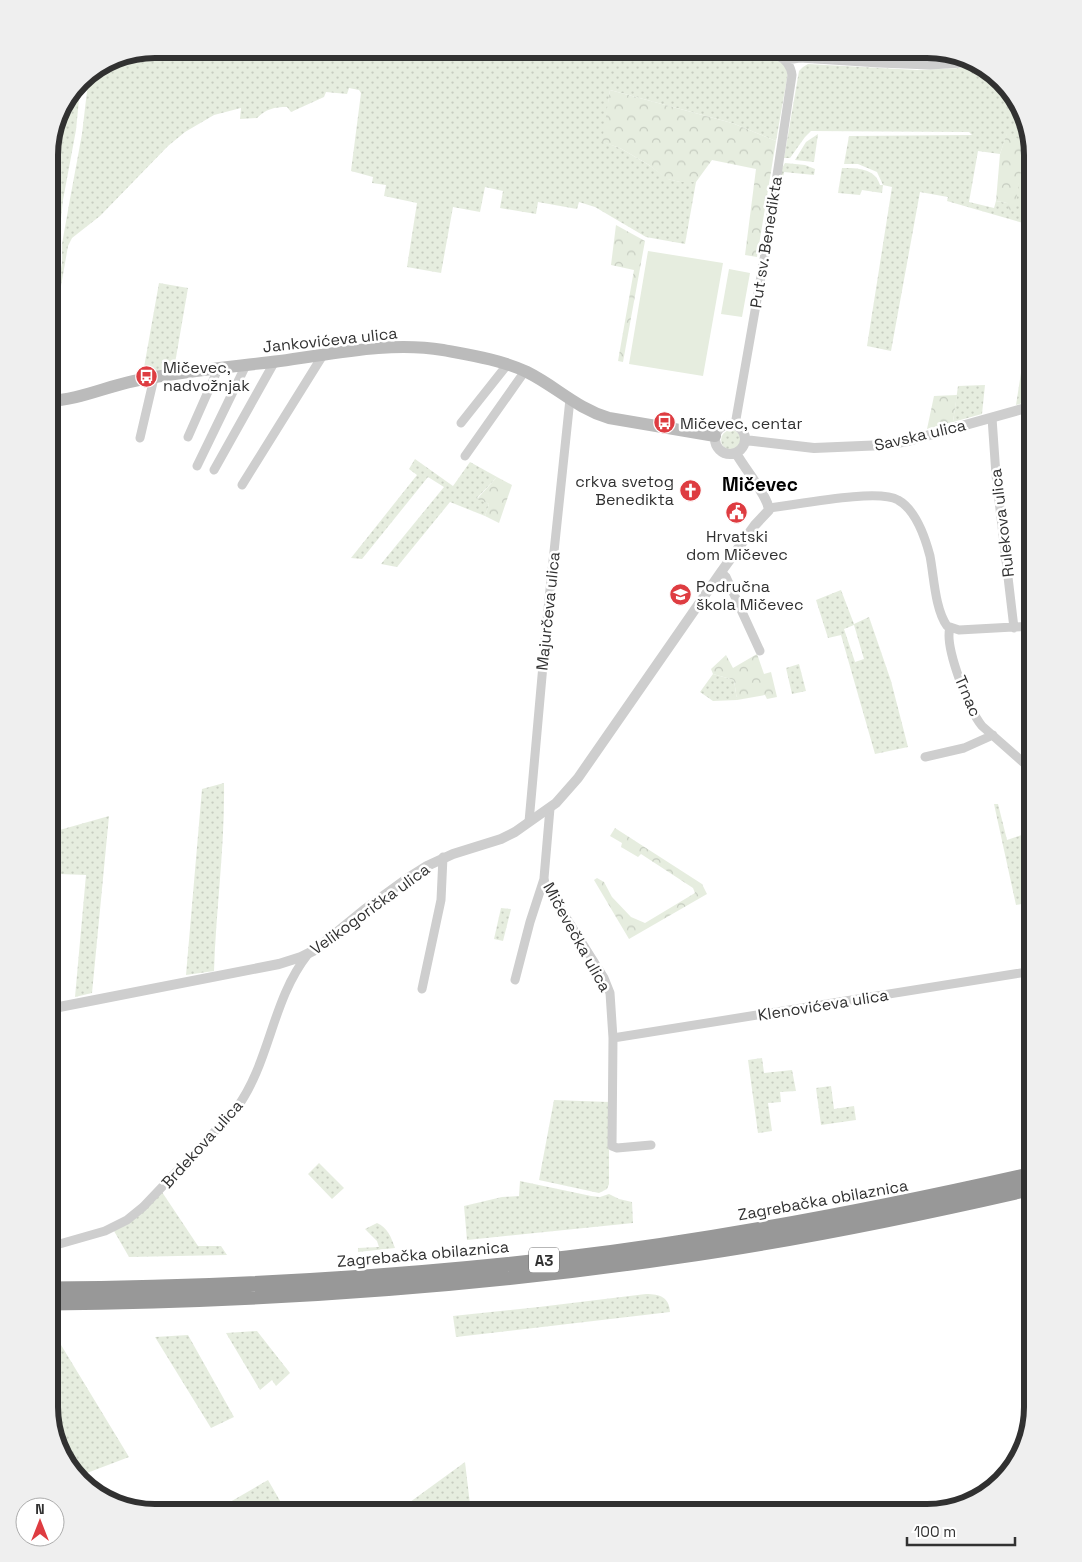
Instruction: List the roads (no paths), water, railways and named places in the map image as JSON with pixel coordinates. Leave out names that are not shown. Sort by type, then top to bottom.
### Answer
[{"type":"highway","name":"Zagrebačka obilaznica","points":[[58,1289],[295,1282],[568,1258],[795,1224],[951,1193],[1024,1176]]},
{"type":"highway","name":"Zagrebačka obilaznica","points":[[58,1303],[176,1300],[341,1292],[460,1283],[570,1271],[689,1255],[808,1235],[1024,1190]]},
{"type":"main road","name":"Jankovićeva ulica","points":[[58,400],[110,386],[154,378],[373,349],[428,348],[507,365],[525,371],[594,414],[715,436]]},
{"type":"street","points":[[782,58],[786,60],[800,58],[879,64],[930,65],[959,63]]},
{"type":"street","name":"Put sv. Benedikta","points":[[735,425],[792,79],[791,67],[786,60]]},
{"type":"street","points":[[242,485],[323,355]]},
{"type":"street","points":[[214,470],[275,361]]},
{"type":"street","points":[[197,466],[246,365]]},
{"type":"street","points":[[461,423],[507,365]]},
{"type":"street","points":[[188,437],[218,369]]},
{"type":"street","points":[[465,456],[525,371]]},
{"type":"street","points":[[140,438],[154,378]]},
{"type":"street","name":"Majurčeva ulica","points":[[529,822],[548,609],[570,400]]},
{"type":"street","name":"Savska ulica","points":[[745,440],[814,448],[873,447],[908,441],[1024,409]]},
{"type":"street","name":"Rulekova ulica","points":[[992,418],[996,475],[1014,628]]},
{"type":"street","points":[[735,425],[744,432],[745,440],[742,448],[736,453],[727,454],[722,452],[716,444],[715,436],[723,426],[735,425]]},
{"type":"street","points":[[736,453],[765,497],[769,508],[876,495],[893,497],[900,501],[913,514],[922,532],[930,557],[939,604],[945,623],[950,628],[960,630],[1024,627]]},
{"type":"street","name":"Velikogorička ulica","points":[[58,1007],[279,964],[308,954],[393,888],[417,872],[443,857],[501,839],[550,808],[578,778],[721,572],[768,513],[769,508]]},
{"type":"street","points":[[721,572],[726,577],[760,651]]},
{"type":"street","name":"Trnac","points":[[950,628],[949,640],[954,662],[976,719],[1024,763]]},
{"type":"street","points":[[925,757],[964,748],[993,735]]},
{"type":"street","name":"Mičevečka ulica","points":[[550,808],[544,878],[550,892],[608,985],[610,993],[613,1038],[612,1146],[617,1148],[651,1145]]},
{"type":"street","points":[[422,989],[441,900],[443,857]]},
{"type":"street","points":[[515,980],[544,878]]},
{"type":"street","name":"Brdekova ulica","points":[[58,1244],[105,1231],[127,1220],[143,1207],[236,1109],[246,1094],[260,1065],[288,984],[308,954]]},
{"type":"street","name":"Klenovićeva ulica","points":[[613,1038],[1024,973]]},
{"type":"place","name":"Mičevec, nadvožnjak","points":[[147,376]]},
{"type":"place","name":"Mičevec, centar","points":[[664,423]]},
{"type":"place","name":"crkva svetog Benedikta","points":[[690,490]]},
{"type":"place","name":"Hrvatski dom Mičevec","points":[[737,512]]},
{"type":"place","name":"Područna škola Mičevec","points":[[680,595]]},
{"type":"district","name":"Mičevec","points":[[760,484]]}]
